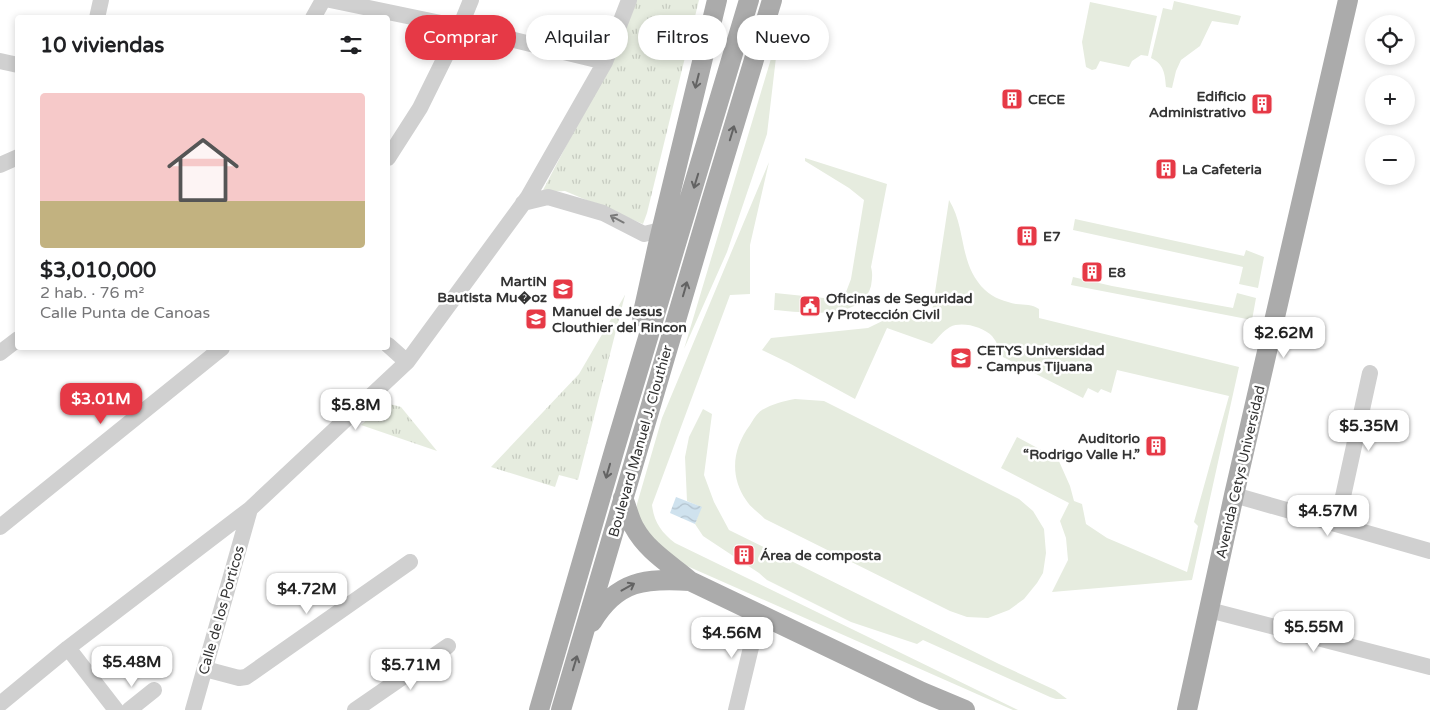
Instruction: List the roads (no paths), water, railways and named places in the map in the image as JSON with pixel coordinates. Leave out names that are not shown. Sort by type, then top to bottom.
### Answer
[{"type":"main road","points":[[615,448],[661,230],[717,0]]},
{"type":"main road","name":"Boulevard Manuel J. Clouthier","points":[[538,710],[749,0]]},
{"type":"main road","name":"Boulevard Manuel J. Clouthier","points":[[561,710],[772,0]]},
{"type":"main road","name":"Avenida Cetys Universidad","points":[[1186,710],[1348,0]]},
{"type":"main road","points":[[623,498],[633,526],[644,542],[661,559],[690,581],[922,692],[965,710]]},
{"type":"main road","points":[[584,635],[605,605],[617,593],[633,583],[663,579],[690,581]]},
{"type":"street","points":[[98,15],[101,0]]},
{"type":"street","points":[[314,15],[323,0]]},
{"type":"street","points":[[330,0],[405,16]]},
{"type":"street","points":[[465,15],[471,0]]},
{"type":"street","points":[[0,704],[68,648],[250,509],[407,362],[523,204],[605,62],[629,0]]},
{"type":"street","points":[[516,41],[605,62]]},
{"type":"street","points":[[390,155],[420,108],[444,60]]},
{"type":"street","points":[[0,61],[15,64]]},
{"type":"street","points":[[0,165],[15,158]]},
{"type":"street","points":[[523,204],[548,197],[603,213],[644,234],[661,230]]},
{"type":"street","points":[[0,353],[15,341]]},
{"type":"street","points":[[390,348],[407,362]]},
{"type":"street","points":[[0,527],[220,350]]},
{"type":"street","points":[[1337,524],[1370,373]]},
{"type":"street","points":[[1234,495],[1430,551]]},
{"type":"street","name":"Calle de los Porticos","points":[[193,710],[250,509]]},
{"type":"street","points":[[205,669],[239,678],[246,677],[410,562]]},
{"type":"street","points":[[1209,610],[1430,667]]},
{"type":"street","points":[[736,710],[759,614]]},
{"type":"street","points":[[355,710],[448,646]]},
{"type":"street","points":[[68,648],[116,710]]},
{"type":"street","points":[[129,710],[154,690]]},
{"type":"water","points":[[676,497],[702,507],[695,524],[670,513]]},
{"type":"place","name":"CECE","points":[[1012,99]]},
{"type":"place","name":"Edificio Administrativo","points":[[1262,104]]},
{"type":"place","name":"La Cafeteria","points":[[1166,169]]},
{"type":"place","name":"E7","points":[[1027,236]]},
{"type":"place","name":"E8","points":[[1092,272]]},
{"type":"place","name":"MartiN Bautista Mu�oz","points":[[563,289]]},
{"type":"place","name":"Oficinas de Seguridad y Protección Civil","points":[[810,306]]},
{"type":"place","name":"Manuel de Jesus Clouthier del Rincon","points":[[536,319]]},
{"type":"place","name":"CETYS Universidad - Campus Tijuana","points":[[961,358]]},
{"type":"place","name":"Auditorio “Rodrigo Valle H.”","points":[[1156,446]]},
{"type":"place","name":"Área de composta","points":[[744,555]]}]
